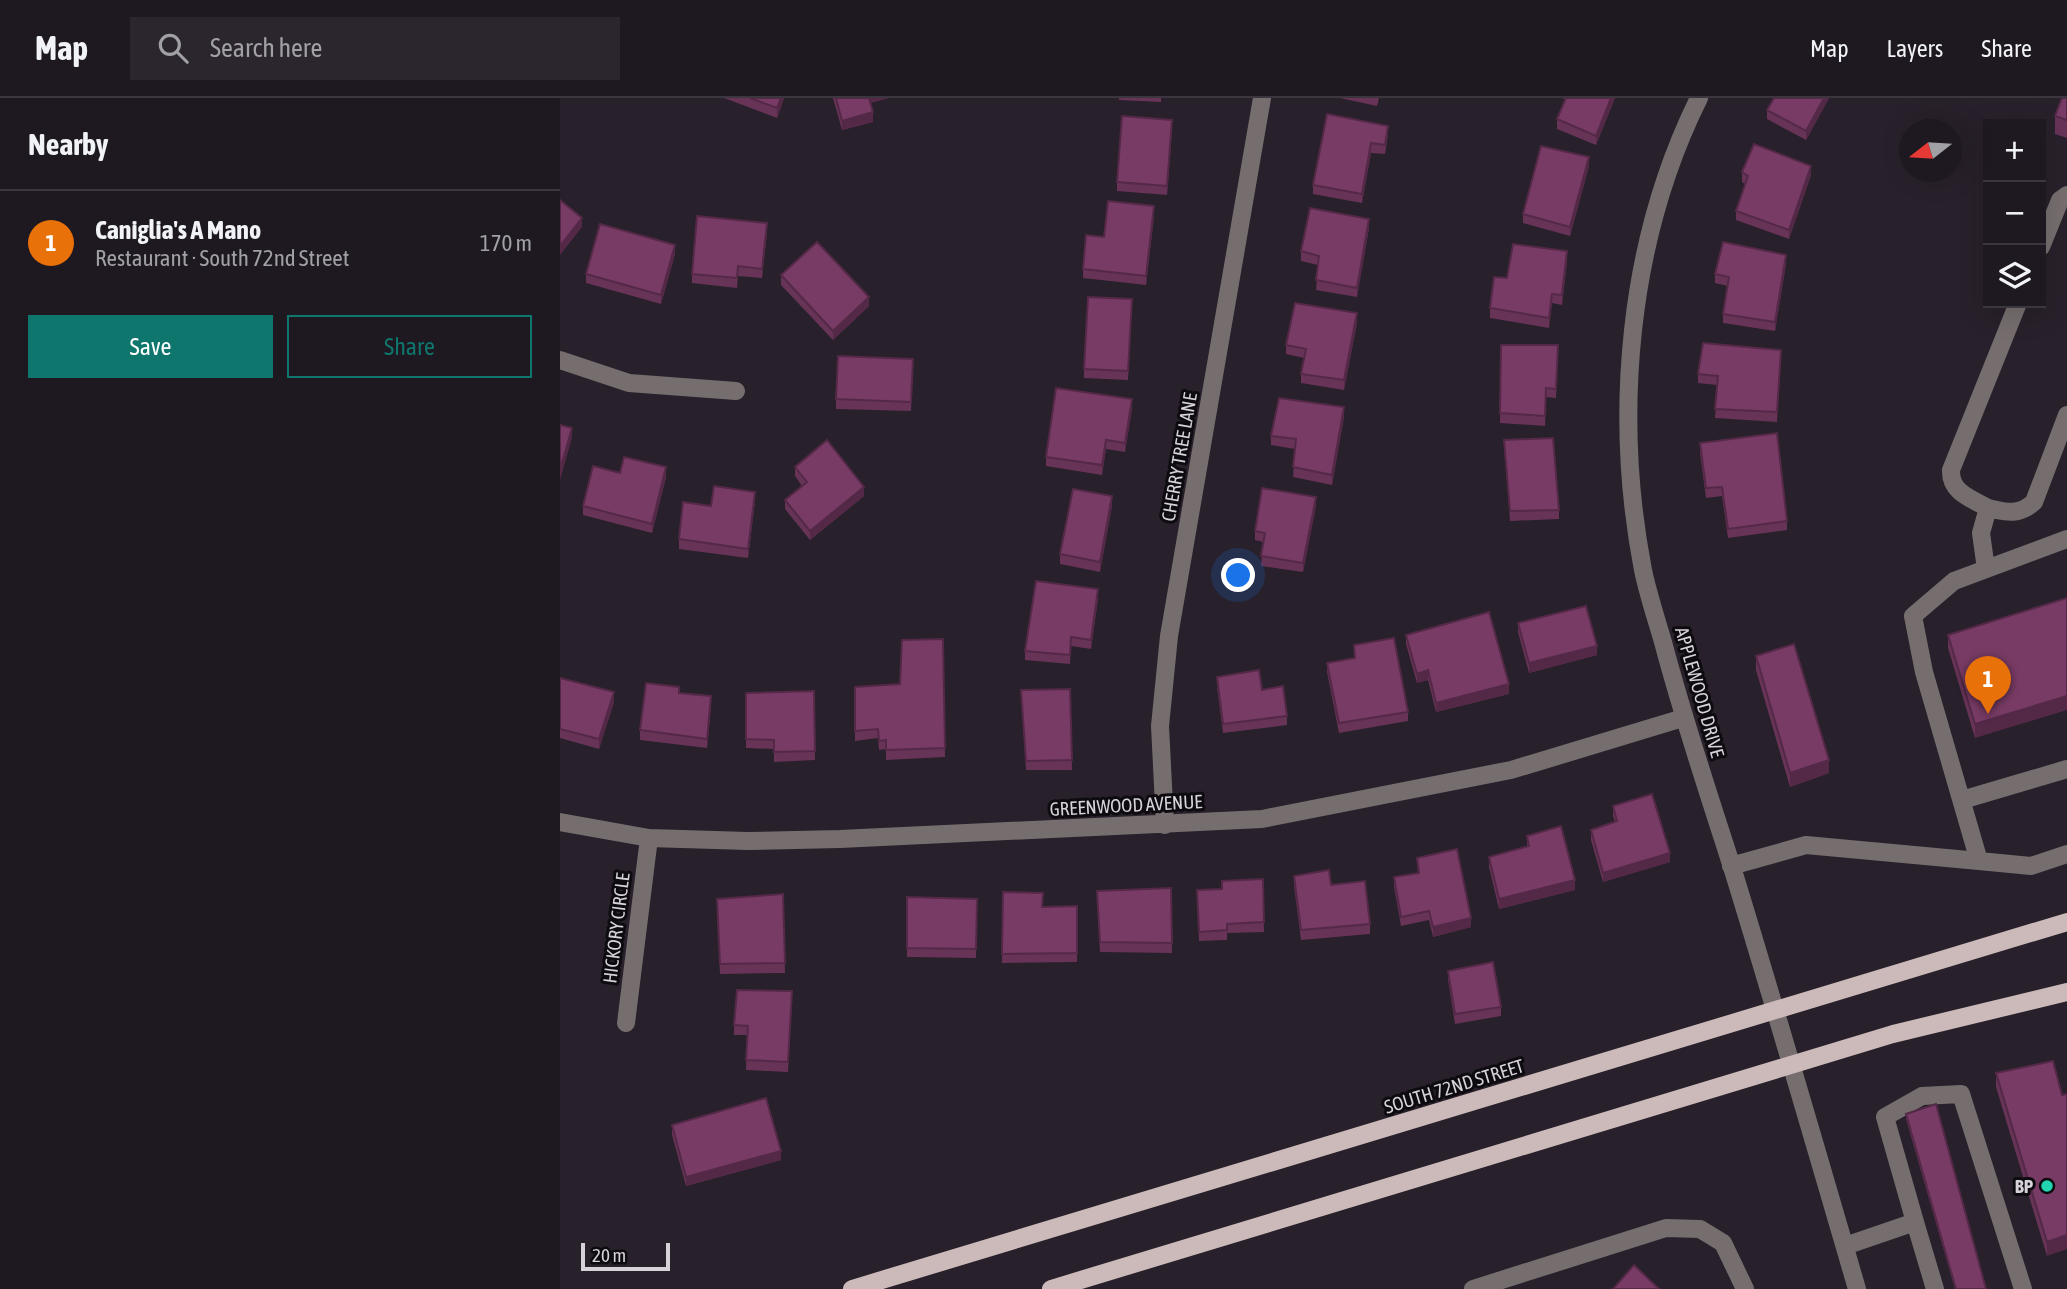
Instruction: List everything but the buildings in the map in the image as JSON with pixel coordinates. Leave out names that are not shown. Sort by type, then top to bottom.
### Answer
[{"type":"main road","name":"SOUTH 72ND STREET","points":[[852,1289],[2067,922]]},
{"type":"main road","points":[[1051,1289],[1893,1034],[2067,992]]},
{"type":"street","name":"CHERRY TREE LANE","points":[[1165,825],[1160,726],[1169,636],[1262,98]]},
{"type":"street","name":"APPLEWOOD DRIVE","points":[[1699,98],[1678,140],[1652,227],[1637,303],[1629,386],[1629,476],[1643,572],[1683,718],[1731,866],[1857,1289]]},
{"type":"street","points":[[2042,245],[2063,197]]},
{"type":"street","points":[[2016,308],[1951,470],[1951,480],[1957,491],[1988,508],[2013,513],[2026,509],[2034,502],[2067,415]]},
{"type":"street","points":[[560,360],[629,383],[736,391]]},
{"type":"street","points":[[1986,569],[1981,533],[1988,508]]},
{"type":"street","points":[[1979,861],[1924,673],[1913,616],[1954,581],[2067,539]]},
{"type":"street","name":"GREENWOOD AVENUE","points":[[560,822],[649,838],[748,841],[1262,819],[1497,773],[1683,718]]},
{"type":"street","points":[[1962,800],[2067,769]]},
{"type":"street","name":"HICKORY CIRCLE","points":[[626,1023],[649,838]]},
{"type":"street","points":[[1731,866],[1807,845],[2031,866],[2067,854]]},
{"type":"street","points":[[1935,1289],[1885,1117],[1922,1096],[1961,1094],[2023,1289]]},
{"type":"street","points":[[1845,1246],[1915,1222]]},
{"type":"street","points":[[1473,1289],[1666,1228],[1700,1228],[1723,1243],[1745,1289]]},
{"type":"place","name":"Caniglia's A Mano","points":[[1988,714]]},
{"type":"place","name":"BP","points":[[2047,1186]]}]
